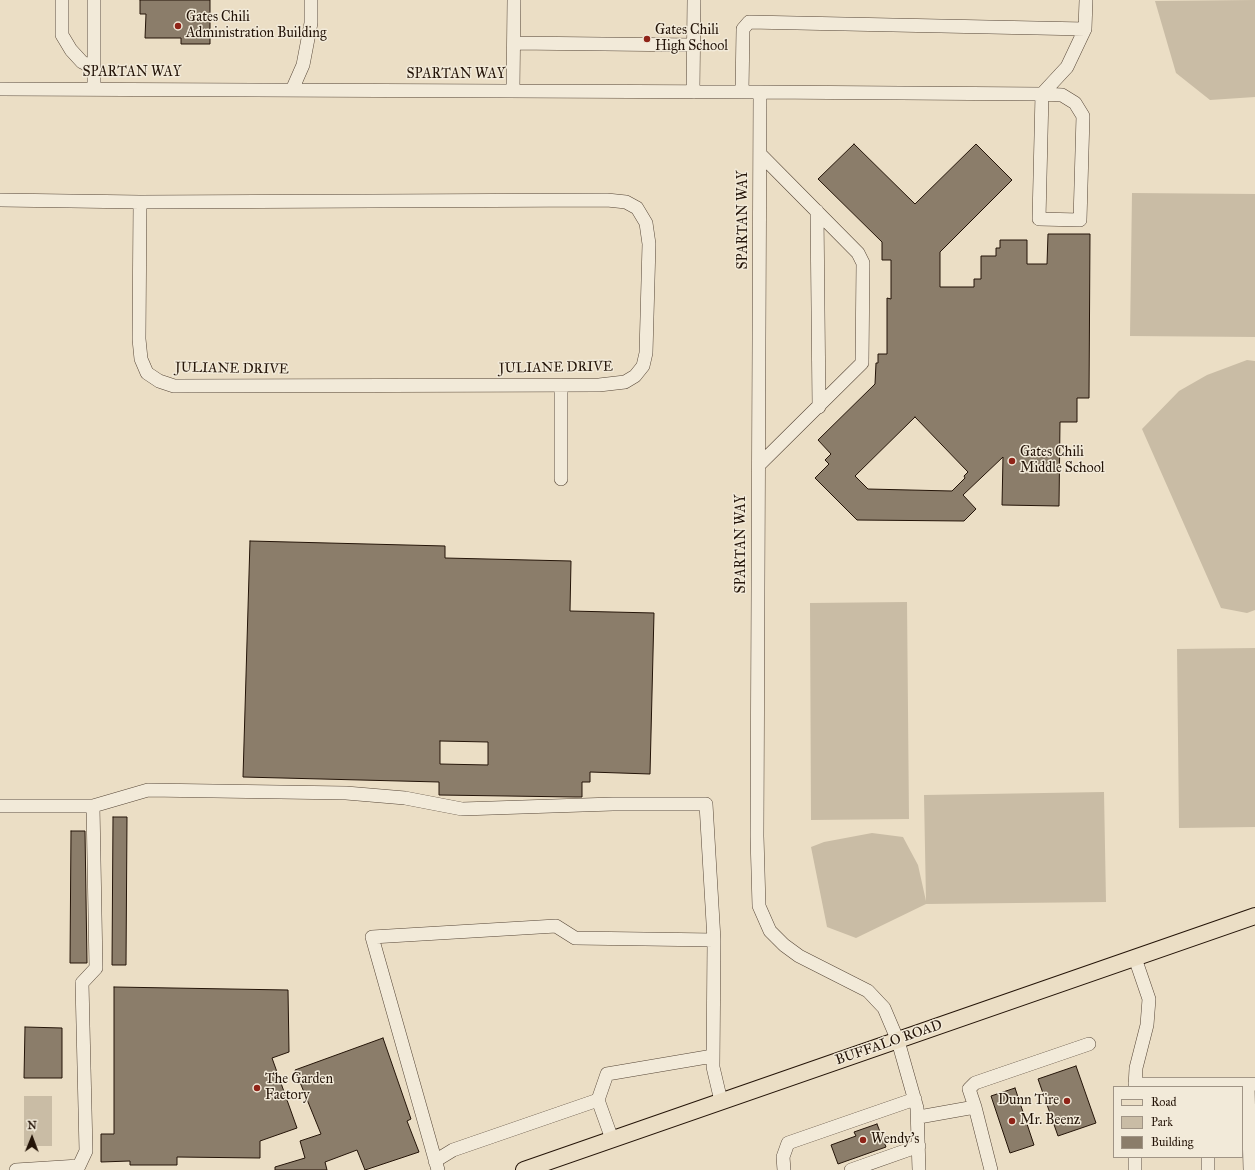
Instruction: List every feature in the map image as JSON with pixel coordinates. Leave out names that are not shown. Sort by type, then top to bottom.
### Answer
[{"type":"main road","name":"BUFFALO ROAD","points":[[524,1170],[547,1166],[612,1139],[1255,916]]},
{"type":"street","points":[[62,0],[62,35],[71,50],[82,62],[94,68]]},
{"type":"street","points":[[94,0],[94,89]]},
{"type":"street","points":[[292,90],[303,65],[311,17],[311,0]]},
{"type":"street","points":[[513,91],[514,0]]},
{"type":"street","points":[[693,92],[694,0]]},
{"type":"street","points":[[760,92],[1042,94],[1062,96],[1075,103],[1083,116],[1080,220],[1039,220],[1042,94],[1067,67],[1085,29],[1086,0]]},
{"type":"street","points":[[742,92],[743,29],[749,22],[1085,29]]},
{"type":"street","points":[[514,43],[693,45]]},
{"type":"street","name":"SPARTAN WAY","points":[[0,89],[760,92],[757,868],[759,906],[770,931],[784,945],[799,956],[868,991],[877,998],[884,1008],[898,1040],[919,1117],[919,1170]]},
{"type":"street","points":[[759,465],[862,363],[864,263],[858,253],[760,154]]},
{"type":"street","name":"JULIANE DRIVE","points":[[0,200],[140,202],[607,200],[626,202],[637,208],[646,223],[649,244],[646,353],[643,366],[635,376],[625,382],[599,385],[174,386],[159,381],[148,373],[141,359],[139,339],[140,202]]},
{"type":"street","points":[[816,211],[818,407]]},
{"type":"street","points":[[561,385],[561,479]]},
{"type":"street","points":[[0,806],[93,806],[148,790],[346,793],[404,798],[462,809],[613,804],[706,804],[714,940],[713,1067],[721,1102]]},
{"type":"street","points":[[16,1170],[79,1166],[86,1151],[82,983],[96,968],[93,806]]},
{"type":"street","points":[[598,1100],[453,1150],[437,1166],[372,937],[556,926],[575,938],[714,940]]},
{"type":"street","points":[[1135,958],[1149,999],[1147,1025],[1136,1068],[1135,1086],[1251,1084],[1250,1170]]},
{"type":"street","points":[[991,1170],[969,1089],[974,1083],[1088,1044]]},
{"type":"street","points":[[612,1139],[598,1100],[607,1074],[713,1056]]},
{"type":"street","points":[[784,1170],[782,1157],[788,1144],[915,1099]]},
{"type":"street","points":[[919,1117],[975,1107]]},
{"type":"street","points":[[851,1170],[872,1166],[919,1146]]},
{"type":"street","points":[[1135,1158],[1135,1170]]},
{"type":"street","points":[[1208,1158],[1208,1170]]},
{"type":"green space","points":[[1255,0],[1255,97],[1210,100],[1176,73],[1155,1]]},
{"type":"green space","points":[[1132,193],[1255,194],[1255,337],[1130,336]]},
{"type":"green space","points":[[1247,360],[1255,361],[1255,610],[1247,613],[1221,608],[1142,429],[1179,391],[1207,375]]},
{"type":"green space","points":[[907,602],[909,819],[811,820],[810,603]]},
{"type":"green space","points":[[1255,648],[1255,827],[1179,828],[1177,649]]},
{"type":"green space","points":[[1104,792],[1106,902],[926,904],[856,938],[827,927],[811,847],[824,842],[872,833],[903,837],[918,865],[926,901],[924,795]]},
{"type":"green space","points":[[24,1096],[52,1096],[52,1146],[24,1146]]},
{"type":"building","name":"Gates Chili Administration Building","points":[[140,0],[210,0],[210,44],[181,44],[181,38],[145,38],[146,14],[140,14]]},
{"type":"building","name":"Gates Chili Middle School","points":[[854,144],[915,204],[976,144],[1012,180],[940,252],[940,287],[974,287],[974,279],[981,279],[981,256],[996,256],[996,248],[1000,248],[1000,240],[1027,240],[1027,264],[1047,264],[1048,234],[1090,234],[1089,398],[1077,398],[1077,422],[1060,422],[1059,506],[1002,505],[1003,457],[963,495],[976,509],[964,521],[857,520],[815,478],[829,464],[825,460],[831,454],[818,440],[875,384],[878,354],[887,354],[887,298],[891,299],[891,260],[882,260],[882,242],[818,179]],"holes":[[[915,417],[968,472],[964,476],[965,478],[952,491],[868,489],[855,476]]]},
{"type":"building","points":[[250,541],[445,546],[445,558],[571,561],[570,611],[654,613],[650,774],[590,772],[590,782],[582,782],[582,797],[439,795],[439,782],[243,777]],"holes":[[[440,741],[488,742],[488,765],[440,764]]]},
{"type":"building","points":[[113,817],[127,817],[126,965],[112,965]]},
{"type":"building","points":[[71,831],[85,831],[87,963],[70,963]]},
{"type":"building","name":"The Garden Factory","points":[[114,987],[288,990],[289,1052],[272,1058],[297,1128],[260,1141],[260,1158],[177,1157],[177,1165],[130,1165],[130,1161],[101,1162],[101,1134],[114,1134]]},
{"type":"building","points":[[25,1027],[62,1028],[62,1078],[24,1078]]},
{"type":"building","points":[[383,1038],[411,1119],[407,1121],[419,1152],[365,1170],[357,1150],[325,1162],[327,1170],[275,1170],[275,1167],[305,1158],[300,1141],[321,1134],[295,1070]]},
{"type":"building","name":"Dunn Tire","points":[[1076,1066],[1096,1123],[1058,1136],[1038,1079]]},
{"type":"building","name":"Mr. Beenz","points":[[1015,1088],[1034,1145],[1010,1153],[991,1096]]},
{"type":"building","name":"Wendy's","points":[[877,1124],[886,1147],[838,1164],[831,1145],[856,1136],[854,1132]]},
{"type":"place","name":"Gates Chili Administration Building","points":[[178,26]]},
{"type":"place","name":"Gates Chili High School","points":[[647,39]]},
{"type":"place","name":"Gates Chili Middle School","points":[[1012,461]]},
{"type":"place","name":"The Garden Factory","points":[[257,1088]]},
{"type":"place","name":"Dunn Tire","points":[[1067,1101]]},
{"type":"place","name":"Mr. Beenz","points":[[1012,1121]]},
{"type":"place","name":"Wendy's","points":[[863,1140]]}]
